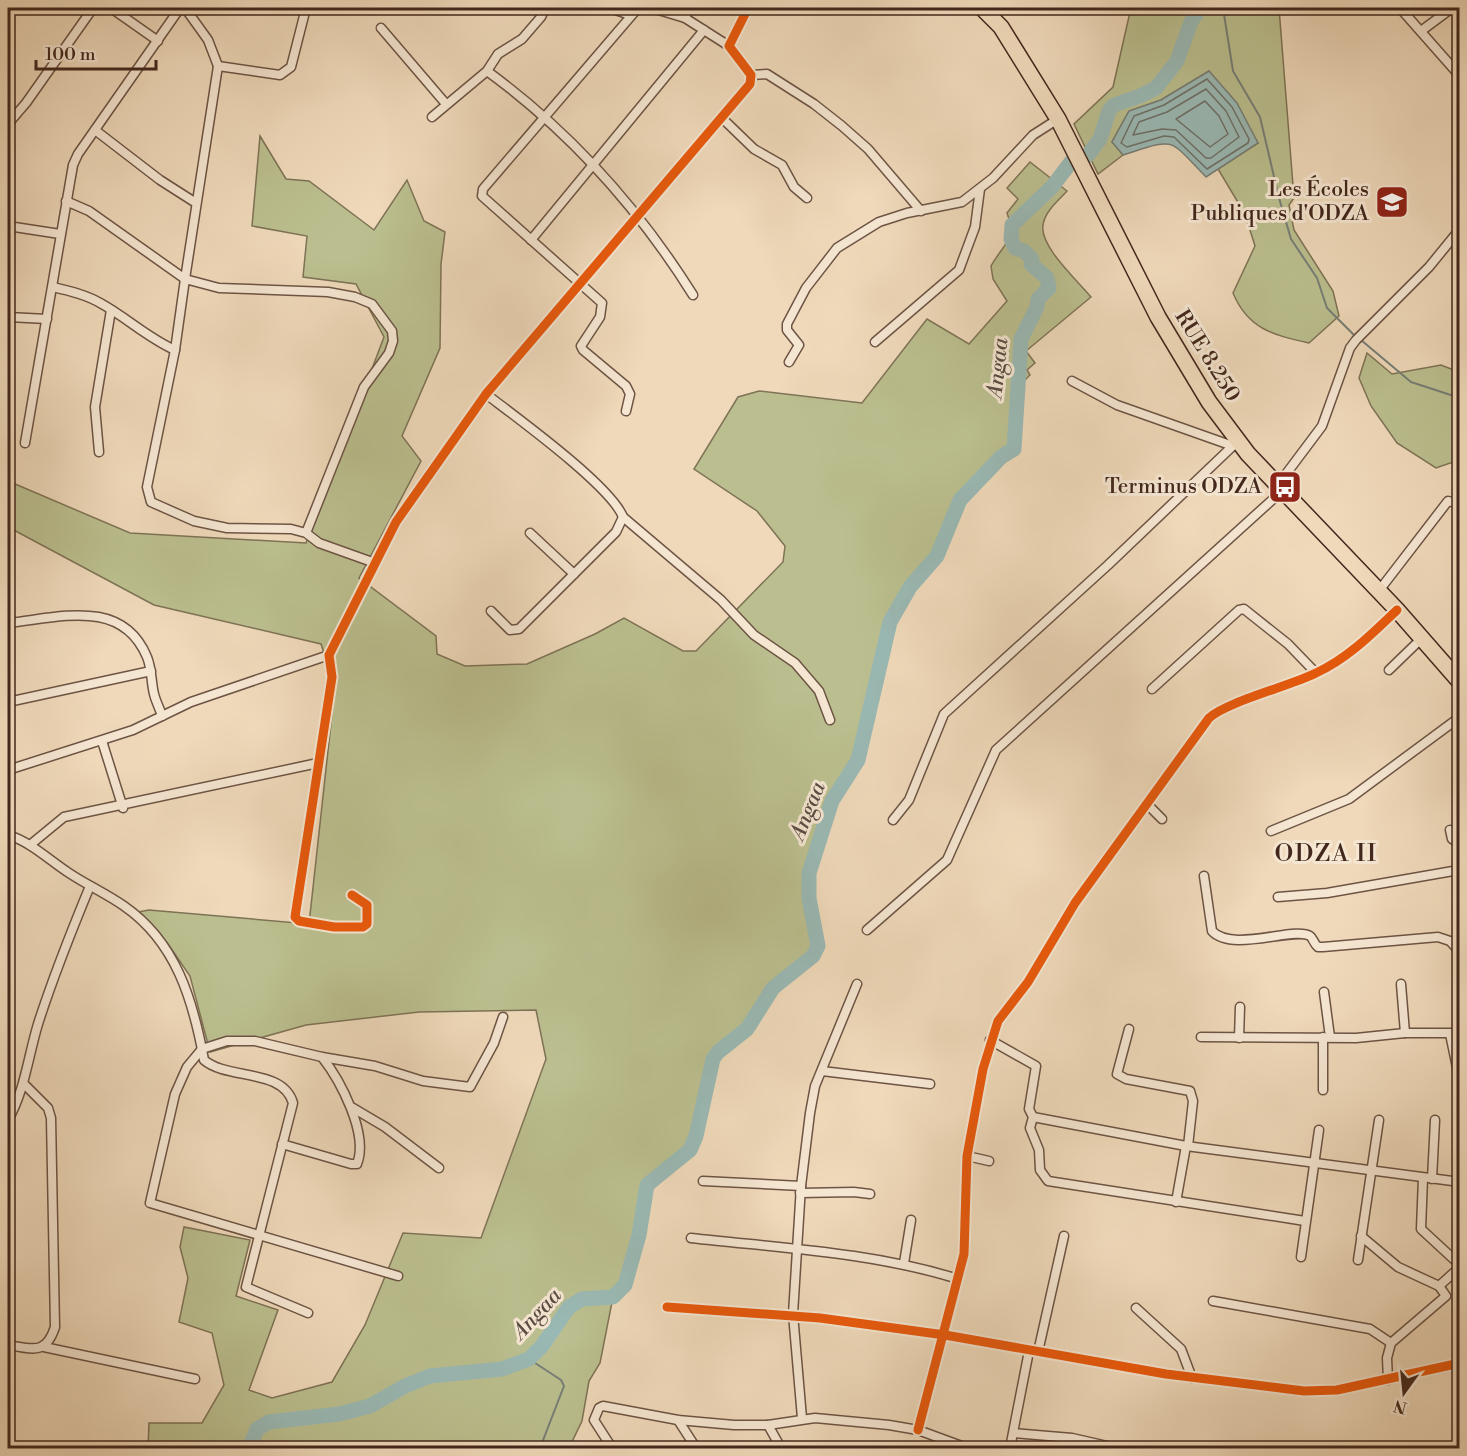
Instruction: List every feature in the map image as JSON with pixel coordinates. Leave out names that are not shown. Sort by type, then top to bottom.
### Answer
[{"type":"highway","name":"RUE 8.250","points":[[982,8],[1001,27],[1058,119],[1158,317],[1235,443],[1397,610],[1460,682]]},
{"type":"street","points":[[8,124],[26,103],[93,8]]},
{"type":"street","points":[[111,8],[158,41]]},
{"type":"street","points":[[25,443],[73,165],[94,130],[180,8]]},
{"type":"street","points":[[185,8],[208,40],[218,66],[175,350],[147,487],[152,502],[194,522],[227,528],[291,529],[306,533],[319,543],[375,563]]},
{"type":"street","points":[[218,66],[280,75],[286,73],[291,67],[306,8]]},
{"type":"street","points":[[432,117],[487,71],[498,54],[527,34],[545,8]]},
{"type":"street","points":[[610,8],[630,15]]},
{"type":"street","points":[[626,411],[630,394],[626,386],[581,346],[602,310],[602,303],[597,296],[482,196],[482,193],[638,8]]},
{"type":"street","points":[[352,896],[367,905],[367,924],[363,927],[319,924],[299,921],[295,917],[332,677],[330,655],[375,563],[396,522],[486,394],[750,84],[751,75],[729,46],[685,18],[652,8]]},
{"type":"street","points":[[685,18],[689,8]]},
{"type":"street","points":[[729,46],[748,8]]},
{"type":"street","points":[[1400,8],[1460,76]]},
{"type":"street","points":[[1421,31],[1452,8]]},
{"type":"street","points":[[381,28],[446,104]]},
{"type":"street","points":[[531,240],[704,30]]},
{"type":"street","points":[[487,71],[546,117],[639,215],[693,295]]},
{"type":"street","points":[[751,75],[767,74],[833,119],[868,149],[921,211]]},
{"type":"street","points":[[723,118],[754,149],[782,165],[794,187],[807,198]]},
{"type":"street","points":[[789,362],[799,345],[787,330],[787,324],[806,288],[837,248],[879,222],[962,202],[980,189],[1033,135],[1058,119]]},
{"type":"street","points":[[94,130],[160,180],[196,203]]},
{"type":"street","points":[[875,342],[959,270],[975,227],[980,189]]},
{"type":"street","points":[[66,201],[88,211],[184,279],[219,288],[328,292],[355,297],[372,304],[392,331],[393,341],[389,353],[364,387],[306,533]]},
{"type":"street","points":[[8,226],[60,234]]},
{"type":"street","points":[[867,930],[947,860],[996,750],[1279,488],[1322,426],[1350,348],[1429,267],[1460,229]]},
{"type":"street","points":[[53,287],[76,292],[111,310],[155,341],[175,350]]},
{"type":"street","points":[[99,452],[95,407],[111,310]]},
{"type":"street","points":[[8,317],[47,319]]},
{"type":"street","points":[[893,820],[909,800],[944,714],[1108,565],[1235,443],[1117,405],[1072,381]]},
{"type":"street","points":[[486,394],[565,457],[620,510],[623,517],[721,600],[754,635],[795,663],[819,691],[830,720]]},
{"type":"street","points":[[1378,592],[1448,501],[1460,504]]},
{"type":"street","points":[[490,611],[510,630],[519,629],[616,532],[623,517]]},
{"type":"street","points":[[530,533],[574,574]]},
{"type":"street","points":[[1152,689],[1239,610],[1244,609],[1288,644],[1316,673]]},
{"type":"street","points":[[918,1430],[945,1335],[964,1254],[967,1156],[990,1040],[998,1021],[1028,982],[1075,903],[1213,714],[1316,673],[1346,655],[1397,610]]},
{"type":"street","points":[[8,623],[78,613],[119,623],[137,637],[150,663],[154,694],[162,716]]},
{"type":"street","points":[[1389,670],[1421,639]]},
{"type":"street","points":[[8,770],[102,741],[191,702],[330,655]]},
{"type":"street","points":[[8,702],[151,671]]},
{"type":"street","points":[[1271,831],[1349,799],[1460,717]]},
{"type":"street","points":[[102,741],[123,807]]},
{"type":"street","points":[[30,845],[64,818],[318,764]]},
{"type":"street","points":[[1148,805],[1162,819]]},
{"type":"street","points":[[1450,830],[1452,839],[1460,843]]},
{"type":"street","points":[[8,835],[30,845],[124,906],[151,929],[182,974],[192,1003],[204,1060],[287,1089],[293,1102],[246,1282],[247,1290],[308,1313]]},
{"type":"street","points":[[1278,897],[1327,892],[1453,871],[1460,873]]},
{"type":"street","points":[[1204,876],[1212,931],[1219,937],[1253,940],[1303,934],[1312,937],[1318,947],[1323,947],[1438,937],[1449,941],[1460,952]]},
{"type":"street","points":[[8,1119],[24,1084],[27,1060],[61,955],[90,886]]},
{"type":"street","points":[[802,1418],[793,1314],[800,1189],[812,1095],[857,984]]},
{"type":"street","points":[[1401,984],[1405,1033]]},
{"type":"street","points":[[1323,1090],[1326,1037],[1324,992]]},
{"type":"street","points":[[1239,1038],[1240,1007]]},
{"type":"street","points":[[398,1276],[150,1203],[175,1094],[188,1067],[202,1049],[240,1039],[375,1066],[423,1081],[470,1087],[494,1043],[503,1017]]},
{"type":"street","points":[[1129,1029],[1117,1074],[1126,1079],[1190,1091],[1193,1101],[1176,1202]]},
{"type":"street","points":[[1201,1037],[1326,1037],[1455,1033],[1460,1082]]},
{"type":"street","points":[[990,1040],[1036,1066],[1029,1109],[1033,1118],[1030,1128],[1039,1150],[1040,1170],[1048,1181],[1305,1221]]},
{"type":"street","points":[[282,1144],[357,1164],[360,1152],[352,1108],[322,1057]]},
{"type":"street","points":[[822,1071],[930,1084]]},
{"type":"street","points":[[8,1345],[34,1350],[44,1347],[51,1340],[55,1327],[51,1118],[48,1108],[24,1084]]},
{"type":"street","points":[[352,1108],[385,1127],[439,1168]]},
{"type":"street","points":[[1033,1118],[1187,1146],[1370,1172],[1460,1182]]},
{"type":"street","points":[[1358,1260],[1379,1120]]},
{"type":"street","points":[[1435,1120],[1421,1229],[1460,1266],[1439,1287]]},
{"type":"street","points":[[1301,1257],[1319,1130]]},
{"type":"street","points":[[967,1156],[990,1161]]},
{"type":"street","points":[[703,1181],[870,1194]]},
{"type":"street","points":[[904,1263],[911,1220]]},
{"type":"street","points":[[1010,1449],[1064,1236]]},
{"type":"street","points":[[1361,1236],[1398,1267],[1439,1287],[1445,1298],[1429,1308],[1391,1343],[1387,1358],[1388,1380]]},
{"type":"street","points":[[691,1238],[904,1263],[958,1279]]},
{"type":"street","points":[[1213,1301],[1370,1329],[1391,1343]]},
{"type":"street","points":[[667,1307],[793,1314],[945,1335],[1192,1378],[1304,1391],[1337,1390],[1460,1363]]},
{"type":"street","points":[[1136,1308],[1181,1350],[1192,1378]]},
{"type":"street","points":[[44,1347],[195,1379]]},
{"type":"street","points":[[612,1449],[594,1420],[603,1406],[678,1420],[768,1425],[802,1418],[889,1425],[918,1430],[967,1449]]},
{"type":"street","points":[[678,1420],[696,1449]]},
{"type":"street","points":[[768,1425],[781,1449]]},
{"type":"street","points":[[1014,1433],[1072,1438],[1116,1449]]},
{"type":"street","points":[[942,1449],[956,1443]]},
{"type":"green space","points":[[1128,8],[1279,8],[1294,198],[1289,205],[1294,230],[1333,291],[1339,316],[1309,343],[1273,333],[1254,323],[1239,305],[1233,293],[1255,246],[1245,214],[1218,169],[1258,143],[1209,71],[1161,100],[1129,111],[1112,142],[1123,155],[1098,174],[1074,124],[1113,87],[1130,12]]},
{"type":"green space","points":[[260,136],[286,179],[309,181],[374,230],[407,180],[424,221],[445,232],[441,264],[440,348],[402,436],[421,461],[359,578],[436,636],[437,654],[465,666],[527,664],[595,634],[624,618],[683,651],[696,651],[783,562],[785,546],[757,511],[694,469],[738,397],[759,391],[862,403],[927,319],[969,344],[1007,301],[993,279],[991,266],[1007,241],[1010,222],[1007,213],[1018,199],[1007,188],[1030,162],[1067,191],[1046,215],[1043,233],[1053,253],[1091,297],[1026,351],[1035,363],[1027,370],[1030,375],[1021,384],[1014,449],[1001,457],[960,500],[937,556],[910,587],[890,622],[858,760],[832,801],[809,873],[809,898],[818,946],[813,956],[773,988],[747,1029],[718,1052],[710,1070],[696,1136],[690,1150],[647,1185],[639,1235],[625,1285],[613,1297],[600,1363],[589,1381],[582,1421],[569,1448],[148,1448],[149,1423],[202,1423],[224,1385],[212,1333],[179,1322],[188,1278],[180,1247],[184,1227],[250,1240],[236,1296],[278,1310],[249,1390],[272,1398],[332,1382],[365,1325],[403,1233],[481,1238],[546,1059],[536,1010],[419,1012],[306,1025],[210,1052],[190,976],[168,944],[138,912],[149,910],[309,924],[335,687],[321,644],[154,605],[8,527],[8,481],[130,533],[306,543],[384,337],[356,284],[303,277],[307,236],[252,226]]},
{"type":"green space","points":[[1367,353],[1392,374],[1441,365],[1459,372],[1459,460],[1436,468],[1397,443],[1371,406],[1359,378]]},
{"type":"water","points":[[1209,71],[1237,103],[1258,143],[1206,177],[1184,154],[1170,145],[1153,146],[1123,155],[1112,142],[1129,111],[1161,100]]},
{"type":"waterway","name":"Angaa","points":[[246,1448],[252,1442],[257,1429],[269,1422],[339,1414],[370,1406],[405,1386],[430,1376],[502,1369],[529,1359],[542,1346],[569,1307],[582,1299],[613,1297],[625,1285],[639,1235],[647,1185],[690,1150],[696,1136],[713,1059],[718,1052],[747,1029],[773,988],[813,956],[818,946],[809,898],[809,873],[832,801],[858,760],[890,622],[910,587],[937,556],[960,500],[1001,457],[1014,449],[1021,339],[1037,307],[1038,299],[1049,288],[1047,278],[1031,264],[1032,259],[1024,251],[1015,248],[1011,239],[1012,225],[1052,187],[1071,162],[1088,155],[1100,139],[1109,111],[1114,105],[1156,88],[1177,61],[1191,22],[1200,8]]},
{"type":"waterway","points":[[1223,8],[1233,71],[1260,117],[1291,239],[1317,278],[1327,308],[1356,337]]},
{"type":"waterway","points":[[1361,340],[1411,382],[1460,398]]},
{"type":"waterway","points":[[529,1359],[561,1380],[564,1386],[540,1448]]},
{"type":"cycle path","points":[[352,895],[367,905],[367,924],[363,927],[334,927],[299,921],[295,917],[332,677],[329,655],[396,522],[486,394],[750,84],[751,75],[729,46],[748,8]]},
{"type":"cycle path","points":[[918,1430],[964,1254],[967,1156],[983,1069],[998,1021],[1028,982],[1075,903],[1209,718],[1229,706],[1305,678],[1338,661],[1397,610]]},
{"type":"cycle path","points":[[667,1307],[820,1318],[945,1335],[1166,1374],[1304,1391],[1337,1390],[1460,1363]]},
{"type":"place","name":"Les Écoles Publiques d'ODZA","points":[[1392,202]]},
{"type":"place","name":"Terminus ODZA","points":[[1285,487]]},
{"type":"district","name":"ODZA II","points":[[1326,854]]}]
